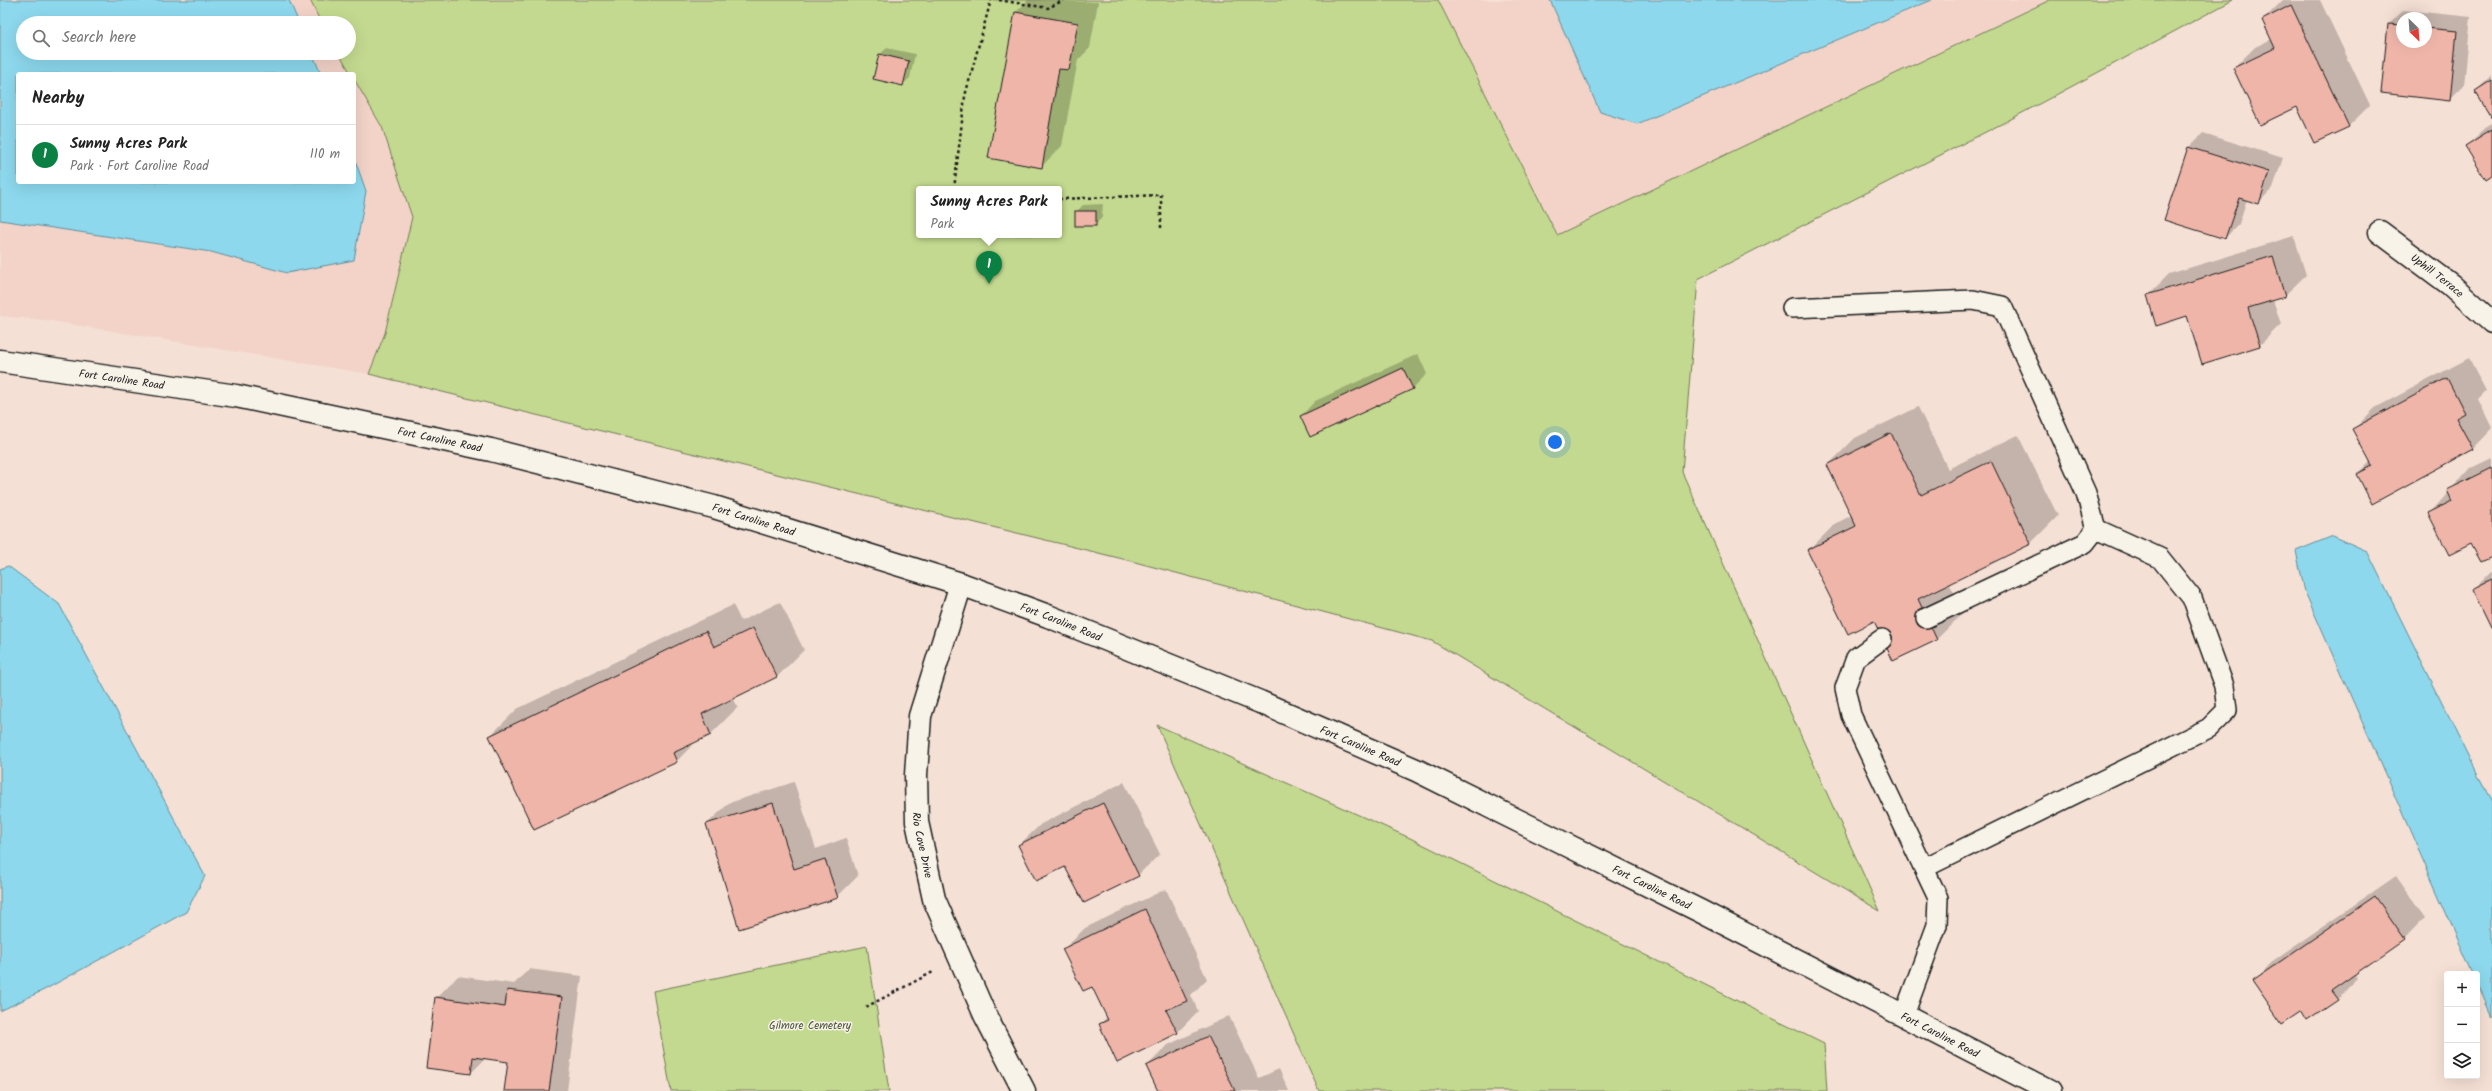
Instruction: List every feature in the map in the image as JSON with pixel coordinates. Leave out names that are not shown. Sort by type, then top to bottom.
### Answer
[{"type":"street","name":"Uphill Terrace","points":[[2380,232],[2451,285],[2492,322]]},
{"type":"street","name":"Fort Caroline Road","points":[[0,361],[236,396],[491,450],[714,507],[961,584],[1048,616],[1260,702],[1416,770],[1904,1015],[2050,1091]]},
{"type":"street","name":"Rio Cove Drive","points":[[961,584],[920,716],[916,775],[917,822],[924,863],[934,899],[960,958],[1024,1091]]},
{"type":"lane","points":[[1792,308],[1973,300],[2002,306],[2086,493],[2096,529]]},
{"type":"lane","points":[[1926,618],[2085,543],[2096,529]]},
{"type":"lane","points":[[1924,868],[2209,728],[2227,710],[2224,686],[2192,598],[2160,558],[2096,529]]},
{"type":"lane","points":[[1882,639],[1856,658],[1845,688],[1851,715],[1938,898],[1937,925],[1904,1015]]},
{"type":"path","points":[[954,186],[965,96],[991,0]]},
{"type":"path","points":[[999,0],[1048,8],[1064,0]]},
{"type":"path","points":[[1062,199],[1161,195],[1161,228]]},
{"type":"path","points":[[866,1007],[960,958]]},
{"type":"shaded area","points":[[289,0],[310,0],[318,16],[296,16]]},
{"type":"shaded area","points":[[1438,0],[2050,0],[1557,235]]},
{"type":"shaded area","points":[[315,60],[343,60],[350,72],[320,72]]},
{"type":"shaded area","points":[[356,82],[382,127],[412,217],[385,333],[369,374],[45,320],[0,316],[0,220],[211,252],[287,273],[366,191],[356,163]]},
{"type":"green space","points":[[310,0],[1438,0],[1557,235],[2050,0],[2233,0],[2011,119],[1698,279],[1682,472],[1880,911],[1432,641],[1131,561],[369,374],[385,333],[412,217],[382,127],[356,82],[356,72],[350,72],[343,60],[356,60],[356,16],[318,16]]},
{"type":"green space","points":[[1157,725],[1410,838],[1824,1044],[1827,1091],[1319,1091]]},
{"type":"green space","name":"Gilmore Cemetery","points":[[867,946],[889,1091],[671,1091],[653,991]]},
{"type":"water","points":[[0,0],[289,0],[296,16],[16,16],[16,60],[315,60],[320,72],[16,72],[16,184],[356,184],[356,163],[366,191],[354,260],[287,273],[211,252],[0,220]]},
{"type":"water","points":[[1550,0],[1932,0],[1637,124],[1600,112]]},
{"type":"water","points":[[2333,536],[2367,551],[2492,803],[2492,1017],[2480,990],[2480,971],[2472,971],[2305,592],[2296,551]]},
{"type":"water","points":[[8,566],[59,604],[205,876],[186,912],[46,989],[0,1011],[0,569]]},
{"type":"building","points":[[2291,5],[2349,127],[2314,143],[2297,107],[2260,125],[2233,68],[2275,48],[2262,20]]},
{"type":"building","points":[[1015,12],[1078,23],[1069,70],[1059,69],[1042,168],[988,158]]},
{"type":"building","points":[[2388,24],[2396,25],[2396,48],[2432,48],[2432,29],[2457,31],[2450,101],[2381,93]]},
{"type":"building","points":[[879,54],[909,61],[903,86],[873,79]]},
{"type":"building","points":[[2492,80],[2492,119],[2475,91]]},
{"type":"building","points":[[2492,129],[2492,176],[2486,180],[2465,146]]},
{"type":"building","points":[[2188,147],[2269,172],[2259,204],[2239,198],[2225,239],[2164,220]]},
{"type":"building","points":[[1075,211],[1096,211],[1096,226],[1075,226]]},
{"type":"building","points":[[2273,256],[2285,297],[2248,308],[2260,346],[2202,364],[2187,316],[2156,326],[2147,295]]},
{"type":"building","points":[[1403,368],[1413,389],[1310,437],[1300,416]]},
{"type":"building","points":[[2447,378],[2465,413],[2456,418],[2473,449],[2372,504],[2357,474],[2372,466],[2352,429]]},
{"type":"building","points":[[1891,433],[1921,495],[1991,461],[2031,544],[1918,599],[1937,640],[1893,661],[1874,621],[1848,634],[1807,550],[1856,526],[1827,465]]},
{"type":"building","points":[[2492,468],[2492,557],[2481,562],[2471,544],[2449,555],[2428,513],[2452,501],[2447,490]]},
{"type":"building","points":[[2492,579],[2492,630],[2472,589]]},
{"type":"building","points":[[753,628],[777,677],[702,714],[711,735],[673,753],[677,762],[534,830],[489,736],[706,631],[714,647]]},
{"type":"building","points":[[773,803],[794,869],[825,859],[838,898],[739,929],[706,824]]},
{"type":"building","points":[[1103,803],[1139,876],[1084,903],[1065,867],[1036,881],[1018,845]]},
{"type":"building","points":[[2375,896],[2405,939],[2331,991],[2338,1000],[2307,1021],[2301,1011],[2282,1024],[2252,981]]},
{"type":"building","points":[[1145,909],[1187,1001],[1166,1010],[1178,1033],[1117,1063],[1099,1024],[1108,1020],[1092,987],[1083,991],[1062,949]]},
{"type":"building","points":[[507,990],[562,997],[549,1091],[504,1091],[508,1062],[473,1057],[471,1074],[426,1068],[435,997],[505,1007]]},
{"type":"building","points":[[1208,1036],[1235,1091],[1158,1091],[1146,1066]]},
{"type":"place","name":"Sunny Acres Park","points":[[989,284]]}]
